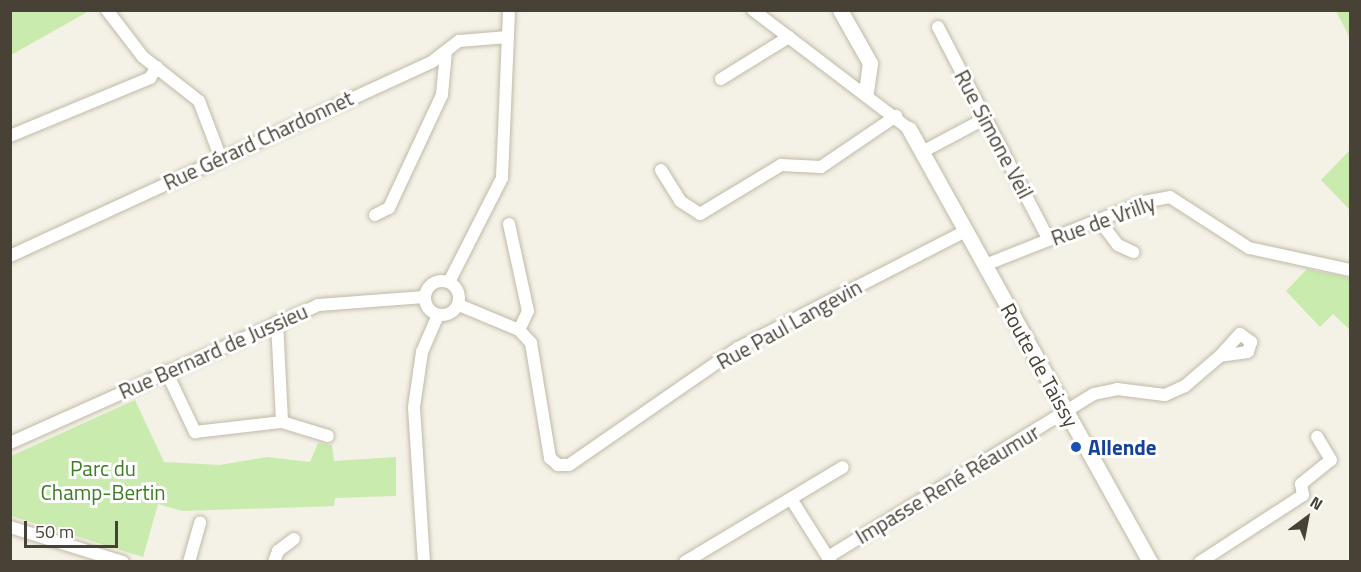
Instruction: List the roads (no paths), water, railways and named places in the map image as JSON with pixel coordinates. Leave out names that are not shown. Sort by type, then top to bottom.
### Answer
[{"type":"street","points":[[107,10],[157,67],[200,101],[220,156]]},
{"type":"street","points":[[448,282],[502,178],[509,10]]},
{"type":"street","points":[[753,10],[866,93],[909,129]]},
{"type":"street","points":[[840,10],[870,63],[866,93]]},
{"type":"street","name":"Rue Simone Veil","points":[[938,27],[1049,240]]},
{"type":"street","name":"Rue Gérard Chardonnet","points":[[10,256],[446,51],[459,41],[508,37]]},
{"type":"street","points":[[721,79],[789,37]]},
{"type":"street","points":[[375,215],[390,208],[442,95],[446,51]]},
{"type":"street","points":[[10,136],[150,78],[157,67]]},
{"type":"street","points":[[661,170],[680,201],[700,214],[781,165],[821,167],[896,116]]},
{"type":"street","points":[[922,152],[986,118]]},
{"type":"street","name":"Route de Taissy","points":[[909,129],[1150,561]]},
{"type":"street","name":"Rue de Vrilly","points":[[985,265],[1099,220],[1170,197],[1249,248],[1350,270]]},
{"type":"street","points":[[1099,220],[1118,245],[1133,252]]},
{"type":"street","points":[[459,305],[519,330],[528,311],[509,224]]},
{"type":"street","name":"Rue Paul Langevin","points":[[519,330],[531,343],[546,447],[558,465],[569,465],[738,348],[966,231]]},
{"type":"street","points":[[438,315],[425,297],[433,284],[448,282]]},
{"type":"street","points":[[438,315],[453,313],[459,305],[459,294],[448,282]]},
{"type":"street","name":"Rue Bernard de Jussieu","points":[[10,443],[277,322],[334,302],[425,297]]},
{"type":"street","points":[[424,561],[414,407],[422,352],[438,315]]},
{"type":"street","points":[[277,322],[282,422]]},
{"type":"street","name":"Impasse René Réaumur","points":[[830,559],[1066,411],[1107,390],[1165,395],[1185,386],[1220,356]]},
{"type":"street","points":[[166,371],[195,432],[282,422],[328,436]]},
{"type":"street","points":[[1200,561],[1303,495],[1301,484],[1331,460],[1317,436]]},
{"type":"street","points":[[685,561],[794,501],[801,491],[843,467]]},
{"type":"street","points":[[794,501],[830,559]]},
{"type":"street","points":[[189,561],[200,523]]},
{"type":"street","points":[[10,527],[123,561]]},
{"type":"street","points":[[274,561],[278,551],[294,539]]},
{"type":"place","name":"Allende","points":[[1076,447]]},
{"type":"park label","name":"Parc du Champ-Bertin","points":[[103,480]]}]
